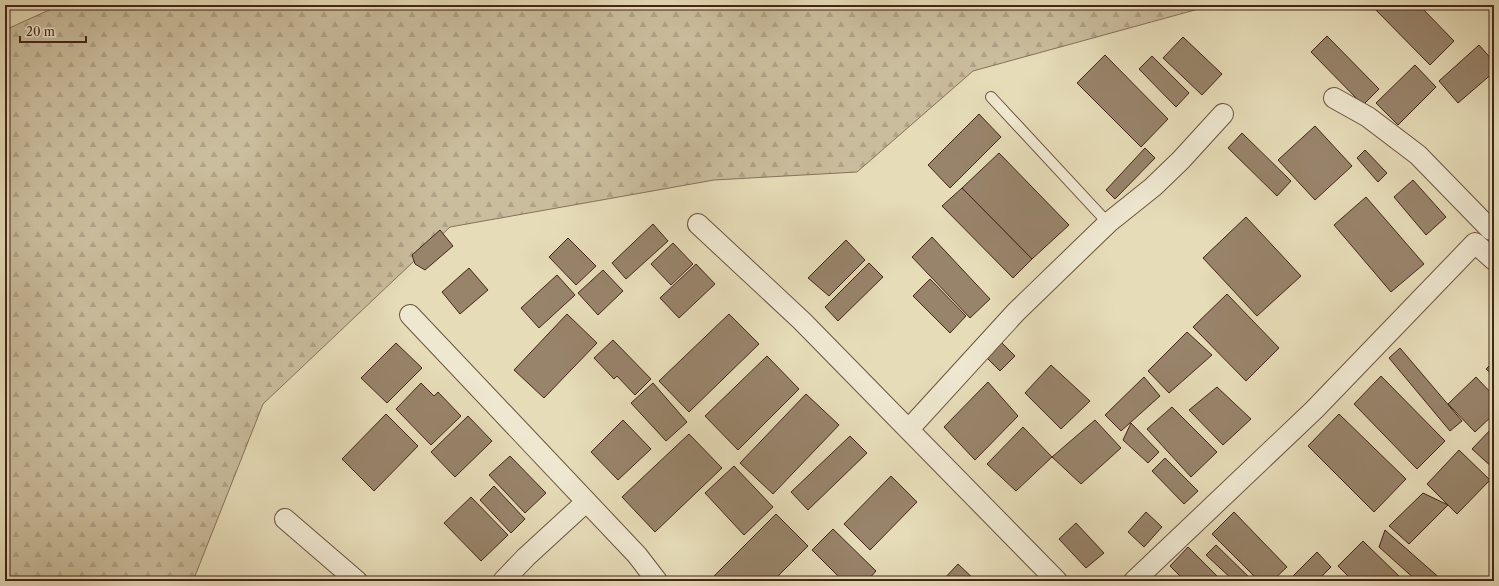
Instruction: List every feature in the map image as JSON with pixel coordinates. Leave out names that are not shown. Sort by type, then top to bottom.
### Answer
[{"type":"street","points":[[1134,581],[1314,410],[1475,243],[1492,229],[1418,155],[1368,117],[1334,98]]},
{"type":"street","points":[[909,429],[1016,312],[1108,223],[1153,187],[1181,160],[1223,114]]},
{"type":"street","points":[[698,224],[802,321],[1057,581]]},
{"type":"street","points":[[1475,243],[1494,260]]},
{"type":"street","points":[[410,315],[636,555],[657,581]]},
{"type":"street","points":[[502,581],[586,502]]},
{"type":"street","points":[[285,519],[357,581]]},
{"type":"lane","points":[[991,98],[1108,223]]},
{"type":"green space","points":[[60,5],[1213,5],[973,71],[857,172],[714,180],[450,227],[263,404],[193,581],[5,581],[5,30]]},
{"type":"building","points":[[1371,5],[1419,5],[1454,41],[1430,65]]},
{"type":"building","points":[[1327,36],[1379,89],[1363,105],[1311,52]]},
{"type":"building","points":[[1183,37],[1222,74],[1202,95],[1163,58]]},
{"type":"building","points":[[1479,45],[1494,62],[1494,72],[1458,103],[1439,81]]},
{"type":"building","points":[[1105,55],[1168,119],[1141,147],[1077,83]]},
{"type":"building","points":[[1152,56],[1189,93],[1176,107],[1139,69]]},
{"type":"building","points":[[1415,65],[1436,87],[1398,125],[1376,103]]},
{"type":"building","points":[[979,114],[1001,137],[950,188],[928,165]]},
{"type":"building","points":[[1315,126],[1352,166],[1315,200],[1278,160]]},
{"type":"building","points":[[1242,133],[1291,181],[1277,196],[1228,148]]},
{"type":"building","points":[[1145,148],[1155,158],[1115,199],[1106,190]]},
{"type":"building","points":[[1365,150],[1387,173],[1378,182],[1357,158]]},
{"type":"building","points":[[999,153],[1069,225],[1032,259],[962,188]]},
{"type":"building","points":[[1413,180],[1446,217],[1426,235],[1394,197]]},
{"type":"building","points":[[962,188],[1032,259],[1013,278],[942,206]]},
{"type":"building","points":[[1366,197],[1424,264],[1391,292],[1334,225]]},
{"type":"building","points":[[1246,217],[1301,276],[1257,316],[1203,258]]},
{"type":"building","points":[[653,224],[668,241],[626,279],[612,263]]},
{"type":"building","points":[[440,230],[453,246],[425,270],[415,264],[412,255]]},
{"type":"building","points":[[932,237],[990,299],[970,318],[912,257]]},
{"type":"building","points":[[568,238],[596,266],[576,285],[549,257]]},
{"type":"building","points":[[846,240],[865,260],[829,296],[808,278]]},
{"type":"building","points":[[673,243],[693,264],[671,285],[651,264]]},
{"type":"building","points":[[869,263],[883,277],[838,321],[825,307]]},
{"type":"building","points":[[696,264],[715,284],[679,318],[660,298]]},
{"type":"building","points":[[469,268],[488,290],[460,314],[442,292]]},
{"type":"building","points":[[603,270],[623,291],[598,315],[578,293]]},
{"type":"building","points":[[557,275],[575,295],[539,328],[521,308]]},
{"type":"building","points":[[930,279],[966,316],[950,333],[913,296]]},
{"type":"building","points":[[1227,294],[1279,348],[1246,381],[1193,327]]},
{"type":"building","points":[[567,314],[597,343],[544,398],[514,370]]},
{"type":"building","points":[[729,314],[759,344],[689,412],[659,381]]},
{"type":"building","points":[[1187,332],[1212,355],[1169,393],[1148,371]]},
{"type":"building","points":[[613,340],[651,379],[635,395],[617,376],[614,379],[594,358]]},
{"type":"building","points":[[1000,341],[1015,356],[1000,371],[985,356]]},
{"type":"building","points":[[396,343],[422,368],[387,403],[361,378]]},
{"type":"building","points":[[1400,348],[1462,421],[1450,431],[1389,358]]},
{"type":"building","points":[[767,356],[799,389],[738,450],[705,416]]},
{"type":"building","points":[[1494,361],[1494,376],[1486,369]]},
{"type":"building","points":[[1051,365],[1090,401],[1061,429],[1025,393]]},
{"type":"building","points":[[1381,376],[1445,441],[1417,469],[1354,404]]},
{"type":"building","points":[[1144,377],[1160,396],[1121,431],[1105,415]]},
{"type":"building","points":[[1476,377],[1494,396],[1494,414],[1475,432],[1448,404]]},
{"type":"building","points":[[988,382],[1018,416],[975,460],[944,427]]},
{"type":"building","points":[[421,383],[434,396],[438,392],[461,416],[431,445],[396,409]]},
{"type":"building","points":[[653,383],[687,422],[666,441],[631,403]]},
{"type":"building","points":[[1217,387],[1251,419],[1223,445],[1189,410]]},
{"type":"building","points":[[806,394],[839,425],[773,494],[740,463]]},
{"type":"building","points":[[1172,407],[1217,452],[1191,477],[1147,429]]},
{"type":"building","points":[[386,414],[418,446],[374,491],[342,459]]},
{"type":"building","points":[[1339,414],[1406,479],[1374,512],[1308,446]]},
{"type":"building","points":[[468,416],[492,441],[455,477],[431,452]]},
{"type":"building","points":[[623,420],[651,449],[618,480],[591,452]]},
{"type":"building","points":[[1095,420],[1121,448],[1081,484],[1052,457]]},
{"type":"building","points":[[1131,423],[1159,452],[1148,463],[1123,440]]},
{"type":"building","points":[[1494,426],[1494,469],[1472,449]]},
{"type":"building","points":[[1023,427],[1052,457],[1016,491],[987,464]]},
{"type":"building","points":[[689,434],[722,468],[655,532],[622,497]]},
{"type":"building","points":[[850,436],[867,453],[808,510],[791,492]]},
{"type":"building","points":[[1459,450],[1490,480],[1457,514],[1427,484]]},
{"type":"building","points":[[510,456],[546,493],[525,513],[489,475]]},
{"type":"building","points":[[1165,458],[1198,491],[1184,504],[1152,471]]},
{"type":"building","points":[[734,466],[773,507],[744,535],[705,493]]},
{"type":"building","points":[[891,476],[917,502],[870,550],[844,524]]},
{"type":"building","points":[[494,486],[525,519],[511,533],[480,500]]},
{"type":"building","points":[[1423,493],[1448,505],[1409,544],[1389,526]]},
{"type":"building","points":[[471,497],[508,535],[481,561],[444,523]]},
{"type":"building","points":[[1146,512],[1162,527],[1144,547],[1128,532]]},
{"type":"building","points":[[1234,512],[1287,567],[1272,581],[1259,581],[1212,534]]},
{"type":"building","points":[[776,514],[808,546],[773,581],[709,581]]},
{"type":"building","points":[[1076,523],[1104,553],[1086,568],[1059,539]]},
{"type":"building","points":[[833,529],[876,571],[867,581],[843,581],[812,550]]},
{"type":"building","points":[[1385,530],[1443,581],[1417,581],[1379,547]]},
{"type":"building","points":[[1363,541],[1402,579],[1400,581],[1353,581],[1338,566]]},
{"type":"building","points":[[1216,545],[1253,581],[1234,581],[1206,555]]},
{"type":"building","points":[[1188,547],[1222,581],[1185,581],[1170,566]]},
{"type":"building","points":[[1317,552],[1331,567],[1317,581],[1288,581]]},
{"type":"building","points":[[958,564],[976,581],[942,581]]}]
